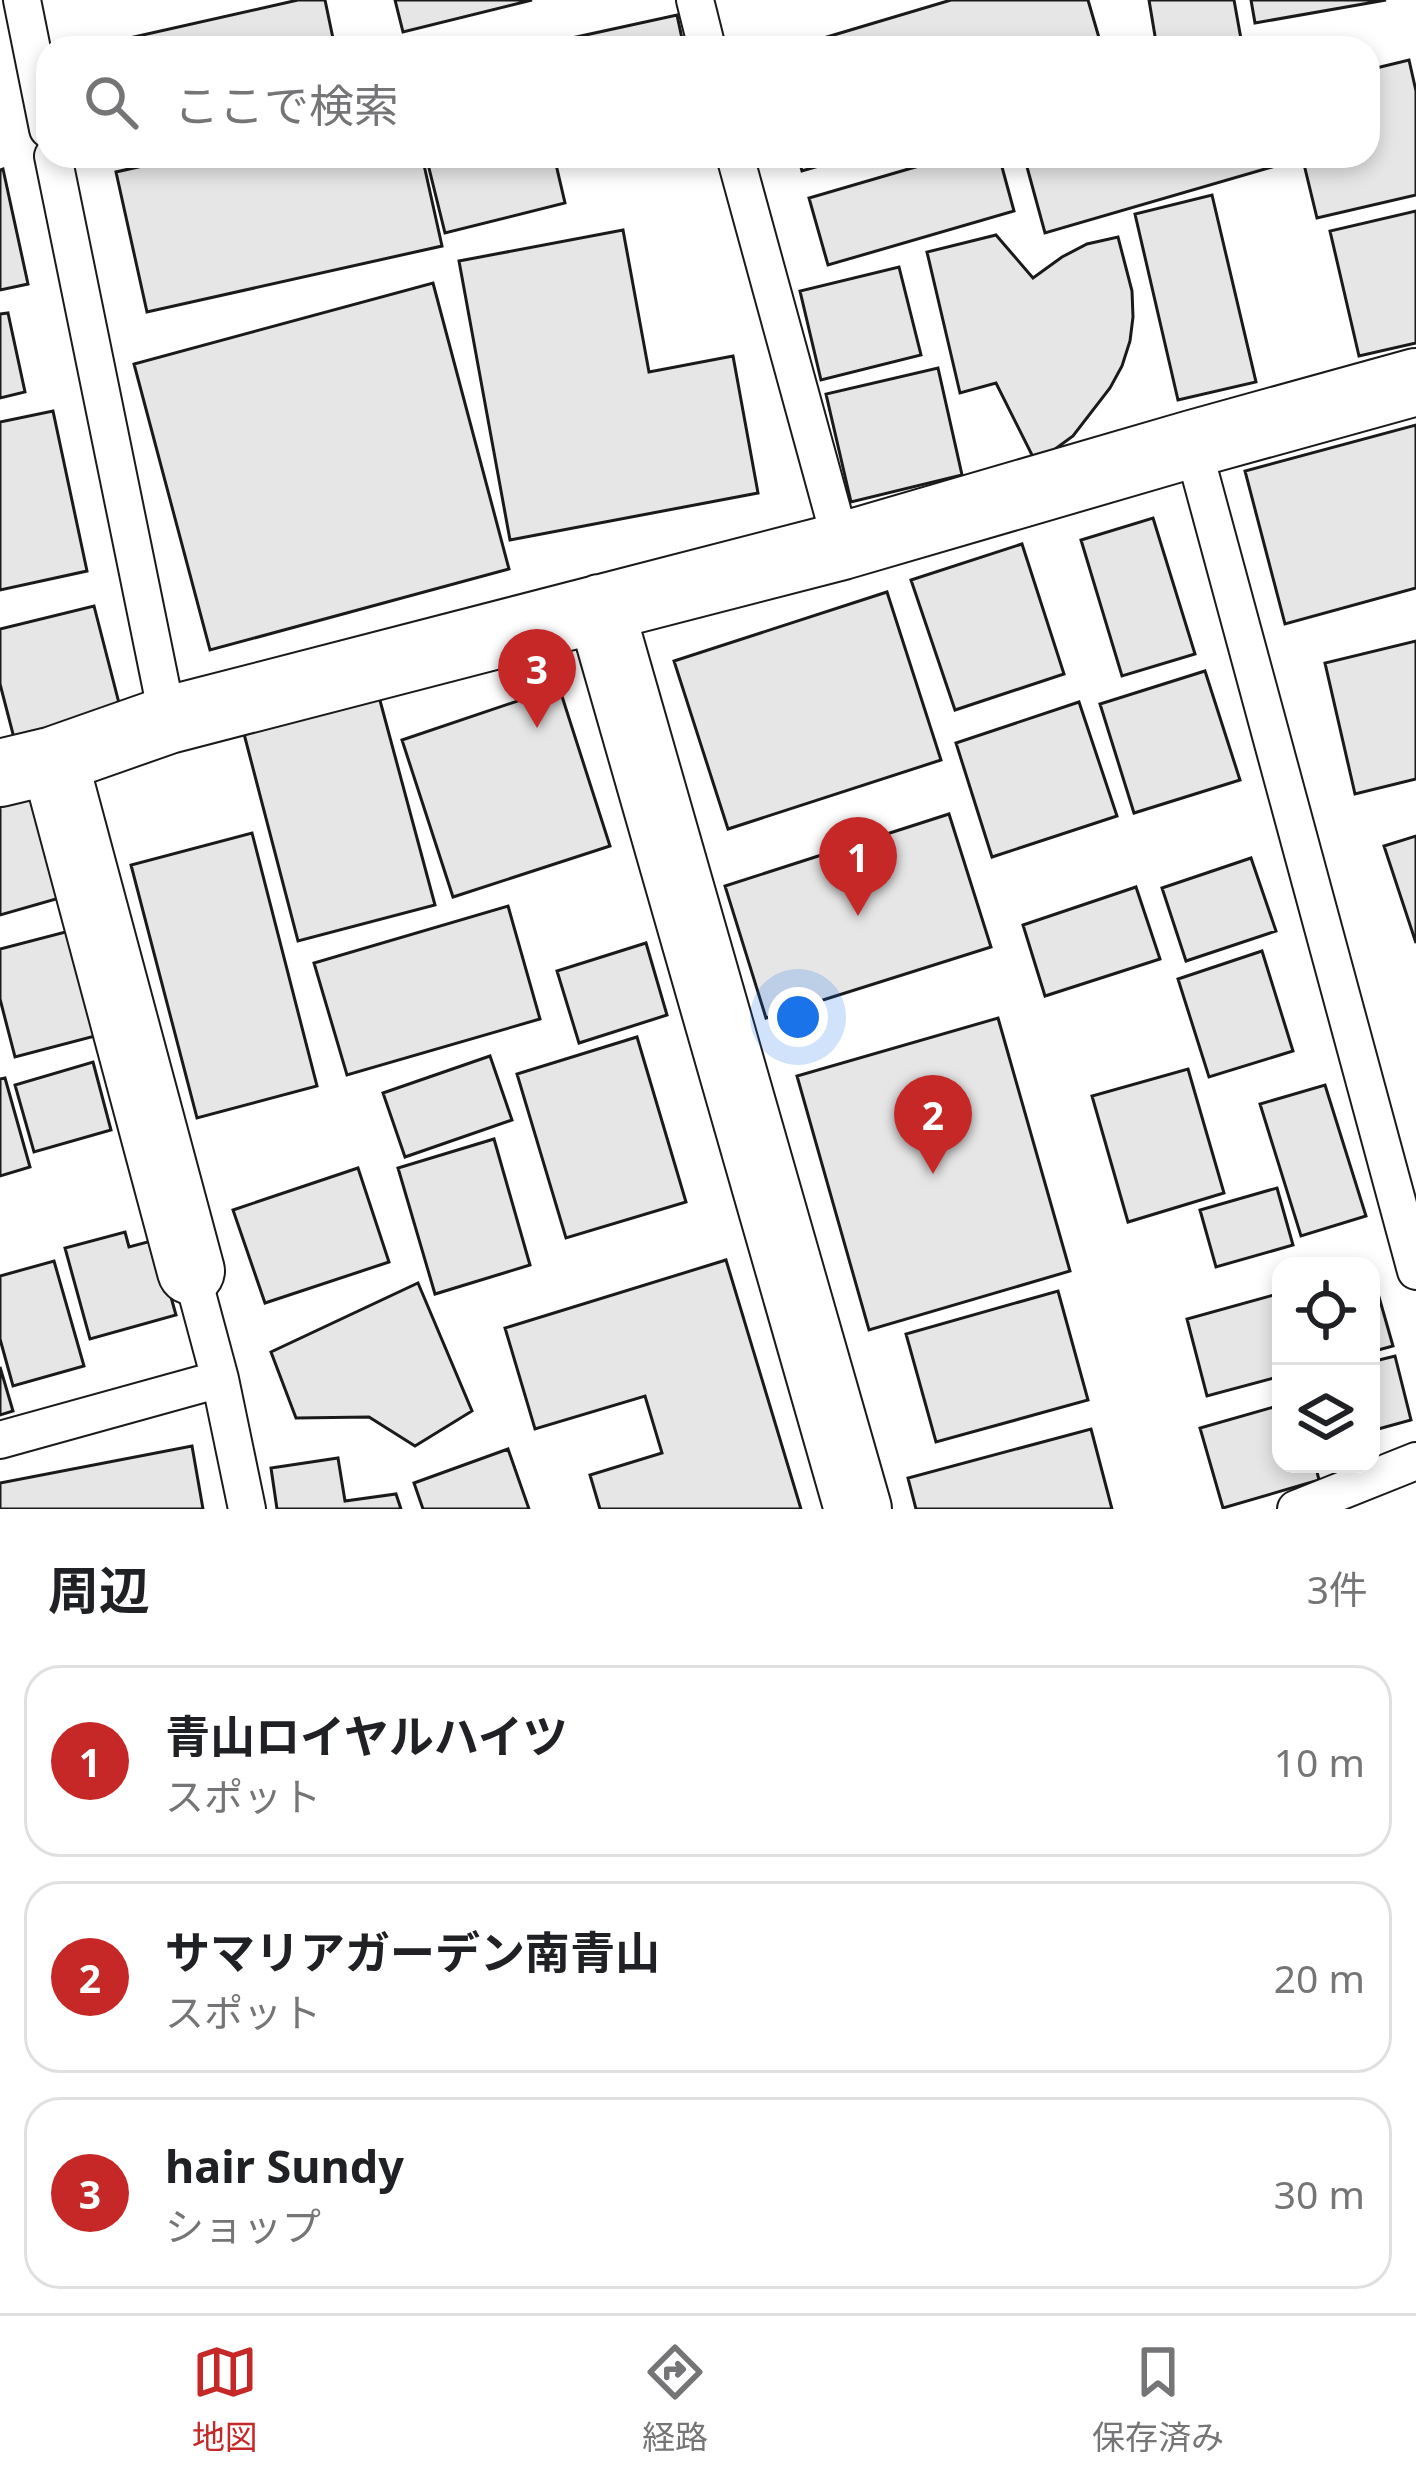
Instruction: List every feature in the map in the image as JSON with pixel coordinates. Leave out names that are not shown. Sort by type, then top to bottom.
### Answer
[{"type":"street","points":[[191,1271],[27,766],[167,720],[842,546],[1416,382]]},
{"type":"street","points":[[600,608],[858,1509]]},
{"type":"lane","points":[[22,0],[36,69]]},
{"type":"lane","points":[[695,0],[704,36]]},
{"type":"lane","points":[[55,168],[167,720]]},
{"type":"lane","points":[[738,168],[842,546]]},
{"type":"lane","points":[[1192,443],[1416,1271]]},
{"type":"lane","points":[[191,1271],[247,1509]]},
{"type":"lane","points":[[0,1440],[220,1379]]},
{"type":"lane","points":[[1296,1509],[1416,1461]]},
{"type":"building","points":[[298,0],[325,0],[332,36],[138,36]]},
{"type":"building","points":[[395,0],[532,0],[403,32]]},
{"type":"building","points":[[951,0],[1088,0],[1098,36],[830,36]]},
{"type":"building","points":[[1149,0],[1234,0],[1240,36],[1155,36]]},
{"type":"building","points":[[1251,0],[1386,0],[1255,23]]},
{"type":"building","points":[[677,15],[681,36],[581,36]]},
{"type":"building","points":[[1409,60],[1416,91],[1416,195],[1317,218],[1305,168],[1380,168],[1380,67]]},
{"type":"building","points":[[134,168],[425,168],[442,246],[147,312],[116,172]]},
{"type":"building","points":[[429,168],[557,168],[565,203],[445,233]]},
{"type":"building","points":[[912,168],[1002,168],[1014,211],[828,265],[809,198]]},
{"type":"building","points":[[1027,168],[1269,168],[1045,233]]},
{"type":"building","points":[[0,170],[28,284],[0,290]]},
{"type":"building","points":[[1212,195],[1256,382],[1178,400],[1135,214]]},
{"type":"building","points":[[1416,211],[1416,343],[1359,356],[1330,231]]},
{"type":"building","points":[[623,230],[649,372],[733,356],[758,493],[510,540],[459,261]]},
{"type":"building","points":[[996,235],[1033,278],[1087,244],[1118,237],[1132,291],[1130,341],[1110,388],[1073,436],[1036,463],[996,383],[960,393],[927,252]]},
{"type":"building","points":[[899,267],[921,355],[821,380],[800,291]]},
{"type":"building","points":[[433,283],[509,569],[210,650],[134,364]]},
{"type":"building","points":[[8,313],[25,392],[0,398],[0,314]]},
{"type":"building","points":[[938,368],[962,475],[851,502],[826,394]]},
{"type":"building","points":[[53,411],[87,571],[0,590],[0,422]]},
{"type":"building","points":[[1416,425],[1416,588],[1285,624],[1245,471]]},
{"type":"building","points":[[1153,518],[1195,654],[1122,676],[1081,540]]},
{"type":"building","points":[[1022,544],[1064,674],[955,710],[911,580]]},
{"type":"building","points":[[887,592],[941,760],[728,829],[674,661]]},
{"type":"building","points":[[94,606],[121,711],[14,738],[0,684],[0,629]]},
{"type":"building","points":[[1416,641],[1416,779],[1355,794],[1325,663]]},
{"type":"building","points":[[1205,671],[1240,780],[1134,813],[1100,704]]},
{"type":"building","points":[[559,687],[610,846],[453,897],[402,740]]},
{"type":"building","points":[[378,693],[435,905],[298,941],[243,730]]},
{"type":"building","points":[[1079,702],[1117,816],[992,857],[956,743]]},
{"type":"building","points":[[34,797],[63,897],[0,915],[0,807]]},
{"type":"building","points":[[949,814],[991,947],[766,1018],[725,886]]},
{"type":"building","points":[[252,833],[317,1086],[197,1118],[131,865]]},
{"type":"building","points":[[1416,836],[1416,943],[1384,846]]},
{"type":"building","points":[[1251,858],[1276,931],[1186,961],[1162,888]]},
{"type":"building","points":[[1136,887],[1160,959],[1045,996],[1023,925]]},
{"type":"building","points":[[508,906],[540,1019],[347,1075],[314,963]]},
{"type":"building","points":[[73,930],[99,1035],[15,1057],[0,999],[0,949]]},
{"type":"building","points":[[646,943],[667,1015],[579,1043],[557,971]]},
{"type":"building","points":[[1262,951],[1293,1051],[1209,1077],[1178,979]]},
{"type":"building","points":[[998,1018],[1070,1271],[869,1330],[797,1076]]},
{"type":"building","points":[[637,1037],[686,1202],[566,1238],[517,1074]]},
{"type":"building","points":[[490,1056],[512,1120],[405,1157],[383,1093]]},
{"type":"building","points":[[93,1062],[111,1130],[34,1152],[15,1085]]},
{"type":"building","points":[[1188,1069],[1224,1193],[1128,1222],[1092,1096]]},
{"type":"building","points":[[5,1078],[30,1167],[0,1176],[0,1079]]},
{"type":"building","points":[[1325,1085],[1366,1216],[1301,1236],[1260,1104]]},
{"type":"building","points":[[494,1139],[530,1265],[435,1294],[398,1168]]},
{"type":"building","points":[[358,1168],[389,1262],[265,1303],[233,1210]]},
{"type":"building","points":[[1277,1188],[1293,1245],[1216,1267],[1200,1210]]},
{"type":"building","points":[[125,1232],[129,1247],[155,1240],[176,1315],[90,1339],[65,1248]]},
{"type":"building","points":[[726,1260],[801,1509],[600,1509],[590,1475],[662,1453],[645,1396],[535,1429],[505,1328]]},
{"type":"building","points":[[54,1261],[84,1366],[13,1386],[0,1339],[0,1276]]},
{"type":"building","points":[[418,1283],[472,1411],[415,1446],[369,1417],[296,1418],[271,1352]]},
{"type":"building","points":[[1058,1291],[1088,1400],[936,1442],[906,1334]]},
{"type":"building","points":[[1272,1295],[1272,1378],[1207,1396],[1187,1319]]},
{"type":"building","points":[[1380,1300],[1393,1346],[1380,1350]]},
{"type":"building","points":[[1395,1356],[1411,1420],[1380,1429],[1380,1365],[1380,1360]]},
{"type":"building","points":[[0,1367],[13,1411],[0,1415]]},
{"type":"building","points":[[1272,1408],[1272,1473],[1317,1473],[1319,1480],[1223,1508],[1200,1428]]},
{"type":"building","points":[[1091,1429],[1112,1509],[916,1509],[908,1478]]},
{"type":"building","points":[[192,1446],[203,1509],[0,1509],[0,1483]]},
{"type":"building","points":[[508,1449],[529,1509],[423,1509],[414,1483]]},
{"type":"building","points":[[338,1458],[345,1501],[396,1494],[401,1509],[277,1509],[271,1468]]},
{"type":"place","name":"hair Sundy","points":[[537,728]]},
{"type":"place","name":"青山ロイヤルハイツ","points":[[858,916]]},
{"type":"place","name":"サマリアガーデン南青山","points":[[933,1174]]}]
